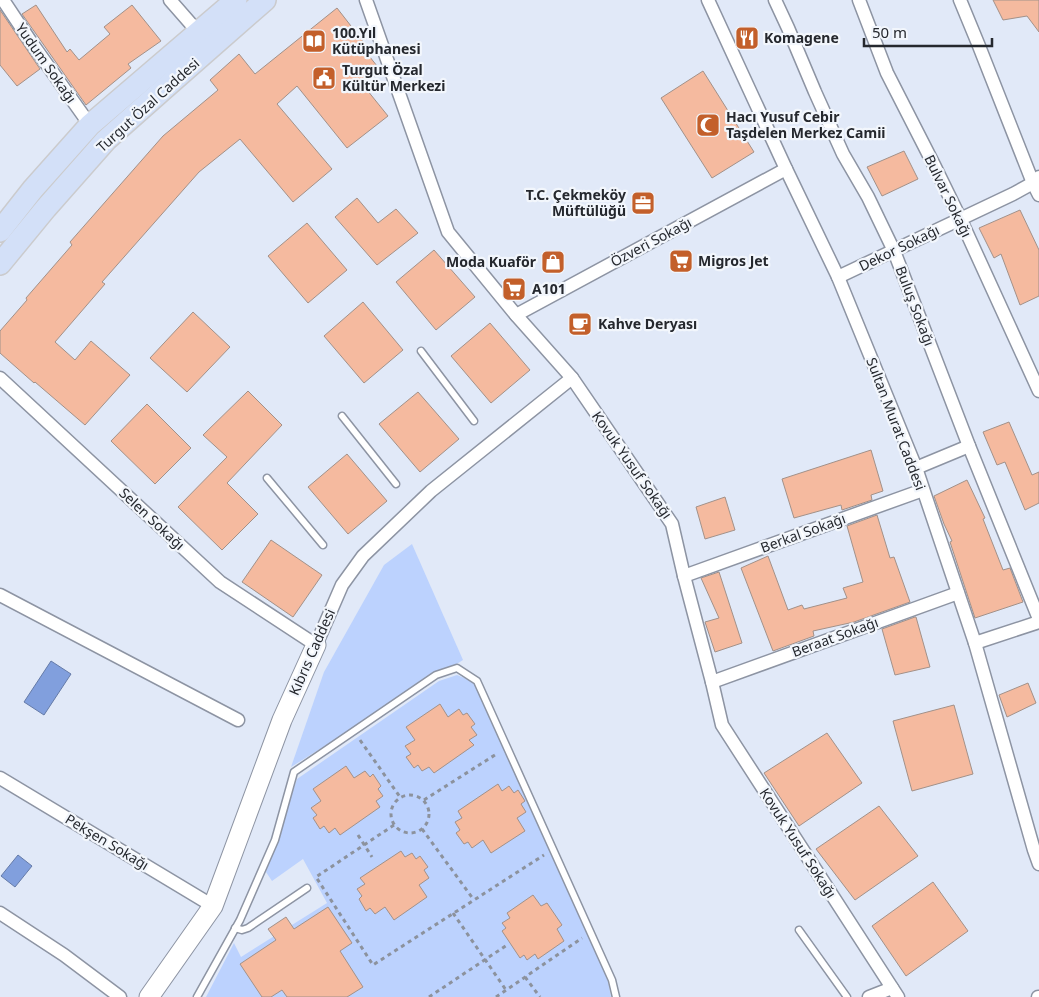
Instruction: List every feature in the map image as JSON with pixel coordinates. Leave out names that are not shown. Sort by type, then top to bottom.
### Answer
[{"type":"main road","name":"Turgut Özal Caddesi","points":[[0,264],[106,140],[167,86],[236,0]]},
{"type":"main road","name":"Turgut Özal Caddesi","points":[[0,231],[32,189],[90,125],[205,39],[265,0]]},
{"type":"street","name":"Yudum Sokağı","points":[[3,0],[90,125]]},
{"type":"street","points":[[170,0],[205,39]]},
{"type":"street","name":"Kovuk Yusuf Sokağı","points":[[366,0],[448,232],[516,315],[572,378],[672,524],[722,725],[895,992]]},
{"type":"street","name":"Sultan Murat Caddesi","points":[[708,0],[838,277],[916,468],[975,643],[1039,864]]},
{"type":"street","name":"Buluş Sokağı","points":[[774,0],[843,154],[868,197],[894,251],[968,446],[1039,621]]},
{"type":"street","name":"Bulvar Sokağı","points":[[859,0],[887,73],[960,218],[1039,391]]},
{"type":"street","points":[[960,0],[1036,180],[1039,195]]},
{"type":"street","name":"Özveri Sokağı","points":[[516,315],[786,169]]},
{"type":"street","name":"Dekor Sokağı","points":[[838,277],[1014,194],[1036,180]]},
{"type":"street","name":"Selen Sokağı","points":[[0,378],[220,582],[316,646]]},
{"type":"street","name":"Kıbrıs Caddesi","points":[[149,997],[213,906],[282,720],[342,585],[362,556],[431,491],[572,378]]},
{"type":"street","points":[[916,468],[968,446]]},
{"type":"street","name":"Berkal Sokağı","points":[[684,576],[923,490]]},
{"type":"street","name":"Beraat Sokağı","points":[[712,682],[958,592]]},
{"type":"street","points":[[0,595],[238,720]]},
{"type":"street","points":[[975,643],[1039,621]]},
{"type":"street","name":"Pekşen Sokağı","points":[[0,778],[213,906]]},
{"type":"street","points":[[0,912],[64,955],[120,997]]},
{"type":"street","points":[[869,997],[895,992]]},
{"type":"lane","points":[[421,351],[474,421]]},
{"type":"lane","points":[[342,416],[396,484]]},
{"type":"lane","points":[[267,478],[323,545]]},
{"type":"lane","points":[[197,997],[235,928],[275,840],[294,772],[436,675],[457,668],[477,681],[612,980],[616,997]]},
{"type":"lane","points":[[235,928],[242,930],[248,928],[308,888]]},
{"type":"lane","points":[[799,930],[848,997]]},
{"type":"path","points":[[354,731],[400,797]]},
{"type":"path","points":[[424,800],[507,748]]},
{"type":"path","points":[[406,794],[413,794],[424,800],[429,812],[426,825],[422,829],[410,833],[398,829],[394,825],[390,813],[395,801],[406,794]]},
{"type":"path","points":[[394,825],[316,877],[373,965],[553,850]]},
{"type":"path","points":[[422,829],[474,900]]},
{"type":"path","points":[[358,834],[372,857]]},
{"type":"path","points":[[453,913],[506,990]]},
{"type":"path","points":[[496,997],[590,932]]},
{"type":"path","points":[[431,996],[507,945]]},
{"type":"path","points":[[525,977],[540,997]]},
{"type":"shaded area","points":[[412,544],[463,660],[291,767],[324,672],[384,565]]},
{"type":"shaded area","points":[[51,661],[71,674],[44,715],[24,702]]},
{"type":"shaded area","points":[[457,675],[474,682],[607,976],[611,997],[206,997],[234,943],[241,957],[327,903],[303,859],[272,881],[266,872],[297,779],[439,681]]},
{"type":"shaded area","points":[[18,855],[32,866],[15,887],[1,876]]},
{"type":"building","points":[[993,0],[1039,0],[1039,32],[1027,16],[1003,20]]},
{"type":"building","points":[[36,5],[67,52],[70,49],[79,60],[110,34],[104,27],[132,5],[161,41],[128,64],[131,68],[86,105],[22,14]]},
{"type":"building","points":[[337,8],[365,44],[362,47],[381,71],[363,85],[388,116],[347,148],[297,86],[277,104],[332,169],[293,202],[240,139],[199,172],[102,282],[105,284],[55,342],[75,360],[91,341],[130,375],[85,425],[0,353],[0,331],[72,245],[70,242],[163,136],[218,90],[210,80],[239,54],[255,74]]},
{"type":"building","points":[[0,10],[40,69],[17,86],[0,65]]},
{"type":"building","name":"Hacı Yusuf Cebir Taşdelen Merkez Camii","points":[[703,71],[754,152],[712,178],[661,98]]},
{"type":"building","points":[[904,151],[918,179],[882,196],[867,167]]},
{"type":"building","points":[[357,198],[378,223],[396,209],[418,233],[377,265],[335,217]]},
{"type":"building","points":[[1020,210],[1039,250],[1039,296],[1020,305],[1001,254],[994,258],[979,228]]},
{"type":"building","points":[[307,223],[347,270],[308,303],[268,256]]},
{"type":"building","points":[[434,250],[475,297],[436,330],[396,282]]},
{"type":"building","points":[[363,302],[403,350],[364,383],[324,336]]},
{"type":"building","points":[[193,312],[230,347],[187,392],[150,358]]},
{"type":"building","points":[[490,323],[530,370],[491,403],[451,356]]},
{"type":"building","points":[[248,391],[282,425],[227,483],[258,514],[222,550],[178,507],[227,457],[203,435]]},
{"type":"building","points":[[418,392],[459,439],[420,472],[379,424]]},
{"type":"building","points":[[147,404],[191,448],[155,484],[111,441]]},
{"type":"building","points":[[1009,422],[1032,475],[1039,472],[1039,503],[1025,510],[1005,462],[997,465],[983,432]]},
{"type":"building","points":[[871,450],[883,491],[871,495],[872,500],[842,510],[841,505],[794,518],[782,479]]},
{"type":"building","points":[[347,454],[387,501],[348,534],[308,487]]},
{"type":"building","points":[[967,480],[985,518],[983,519],[1003,570],[1010,568],[1023,602],[975,618],[950,542],[952,541],[934,496]]},
{"type":"building","points":[[725,497],[735,530],[705,539],[696,507]]},
{"type":"building","points":[[877,515],[890,558],[894,557],[910,602],[854,622],[813,631],[814,636],[773,651],[741,568],[768,556],[788,610],[802,605],[804,609],[847,598],[843,588],[863,582],[847,526]]},
{"type":"building","points":[[271,540],[322,575],[293,617],[242,582]]},
{"type":"building","points":[[719,572],[742,643],[715,652],[705,622],[719,618],[701,578]]},
{"type":"building","points":[[916,617],[930,667],[895,675],[882,629]]},
{"type":"building","points":[[1028,683],[1036,703],[1007,717],[999,695]]},
{"type":"building","points":[[440,704],[448,717],[459,709],[463,715],[467,713],[475,724],[471,727],[477,735],[469,740],[474,745],[434,773],[429,767],[422,771],[418,765],[414,768],[406,757],[411,754],[405,746],[415,740],[406,727]]},
{"type":"building","points":[[954,705],[973,774],[912,791],[893,721]]},
{"type":"building","points":[[827,733],[862,783],[799,826],[764,773]]},
{"type":"building","points":[[346,766],[354,778],[365,771],[370,777],[373,774],[381,786],[378,789],[383,796],[376,801],[380,807],[340,835],[335,828],[329,833],[324,826],[320,829],[313,818],[317,815],[311,808],[321,801],[313,789]]},
{"type":"building","points":[[498,784],[502,791],[509,786],[514,793],[518,790],[525,801],[521,804],[526,812],[517,818],[525,831],[491,853],[483,840],[472,848],[468,842],[464,844],[456,833],[460,830],[455,822],[462,818],[458,811]]},
{"type":"building","points":[[879,806],[918,856],[855,900],[816,849]]},
{"type":"building","points":[[401,851],[405,857],[412,853],[416,859],[420,856],[428,867],[424,870],[429,878],[419,885],[427,897],[394,920],[385,907],[375,914],[370,908],[366,911],[359,899],[362,896],[357,889],[365,884],[360,878]]},
{"type":"building","points":[[933,882],[968,931],[906,976],[872,926]]},
{"type":"building","points":[[533,895],[541,906],[547,903],[562,925],[557,929],[564,941],[538,959],[535,954],[527,960],[524,955],[520,958],[502,931],[506,928],[502,923],[510,918],[507,913]]},
{"type":"building","points":[[328,907],[352,943],[340,951],[363,987],[347,997],[287,997],[282,990],[271,997],[262,997],[240,964],[276,940],[268,929],[286,917],[294,929]]},
{"type":"place","name":"Komagene","points":[[747,38]]},
{"type":"place","name":"100.Yıl Kütüphanesi","points":[[314,41]]},
{"type":"place","name":"Turgut Özal Kültür Merkezi","points":[[324,78]]},
{"type":"place","name":"Hacı Yusuf Cebir Taşdelen Merkez Camii","points":[[708,125]]},
{"type":"place","name":"T.C. Çekmeköy Müftülüğü","points":[[643,203]]},
{"type":"place","name":"Migros Jet","points":[[681,261]]},
{"type":"place","name":"Moda Kuaför","points":[[553,262]]},
{"type":"place","name":"A101","points":[[514,289]]},
{"type":"place","name":"Kahve Deryası","points":[[580,324]]}]
